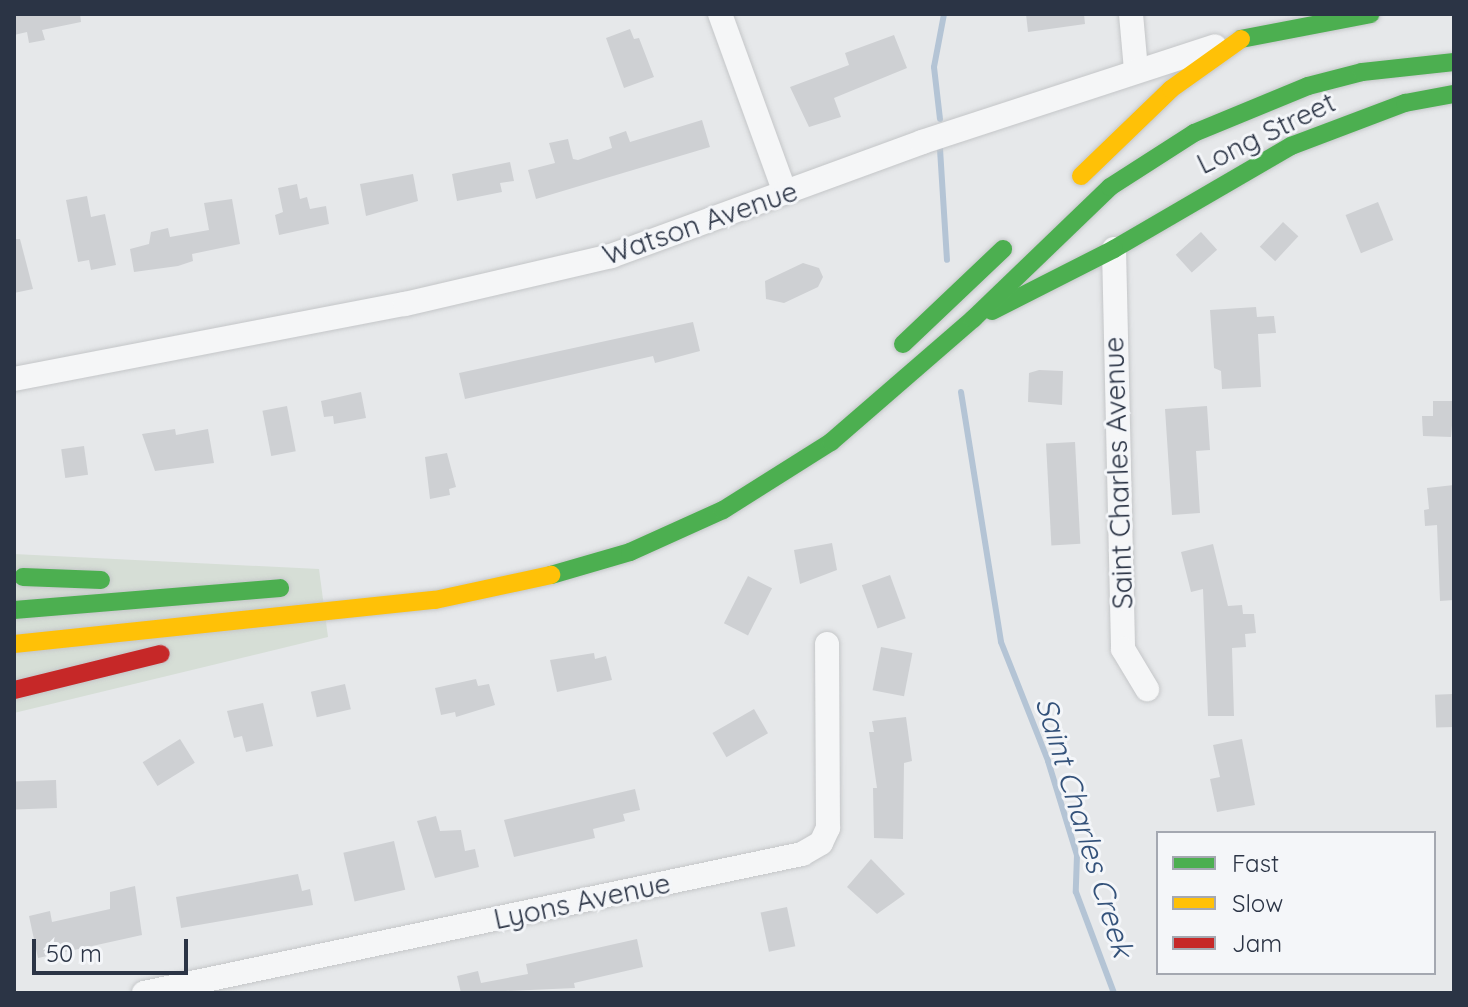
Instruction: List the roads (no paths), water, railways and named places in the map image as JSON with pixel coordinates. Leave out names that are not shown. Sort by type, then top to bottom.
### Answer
[{"type":"main road","name":"Watson Avenue","points":[[1241,39],[1371,14]]},
{"type":"main road","points":[[1179,110],[1076,180],[1171,89],[1241,39]]},
{"type":"main road","points":[[14,644],[340,610],[501,589],[566,573],[677,532],[778,478],[831,442],[973,319],[1110,187],[1194,133],[1308,86],[1362,72],[1454,62]]},
{"type":"main road","name":"Long Street","points":[[973,319],[1026,297],[1291,146],[1405,103],[1454,94]]},
{"type":"main road","points":[[886,361],[1016,236]]},
{"type":"main road","points":[[19,577],[278,588]]},
{"type":"main road","points":[[14,610],[307,585]]},
{"type":"main road","points":[[14,690],[340,610]]},
{"type":"street","points":[[720,14],[785,193]]},
{"type":"street","points":[[1131,14],[1136,70]]},
{"type":"street","name":"Watson Avenue","points":[[14,379],[577,265],[696,229],[785,193],[1136,70],[1241,39]]},
{"type":"street","name":"Saint Charles Avenue","points":[[1114,249],[1123,649],[1147,689]]},
{"type":"street","name":"Lyons Avenue","points":[[154,992],[802,854],[821,843],[828,828],[827,644]]},
{"type":"waterway","name":"Saint Charles Creek","points":[[940,119],[934,67],[944,14]]},
{"type":"waterway","name":"Saint Charles Creek","points":[[940,149],[947,260]]},
{"type":"waterway","name":"Saint Charles Creek","points":[[961,392],[1001,642],[1048,761],[1077,855],[1076,892],[1114,993]]}]
